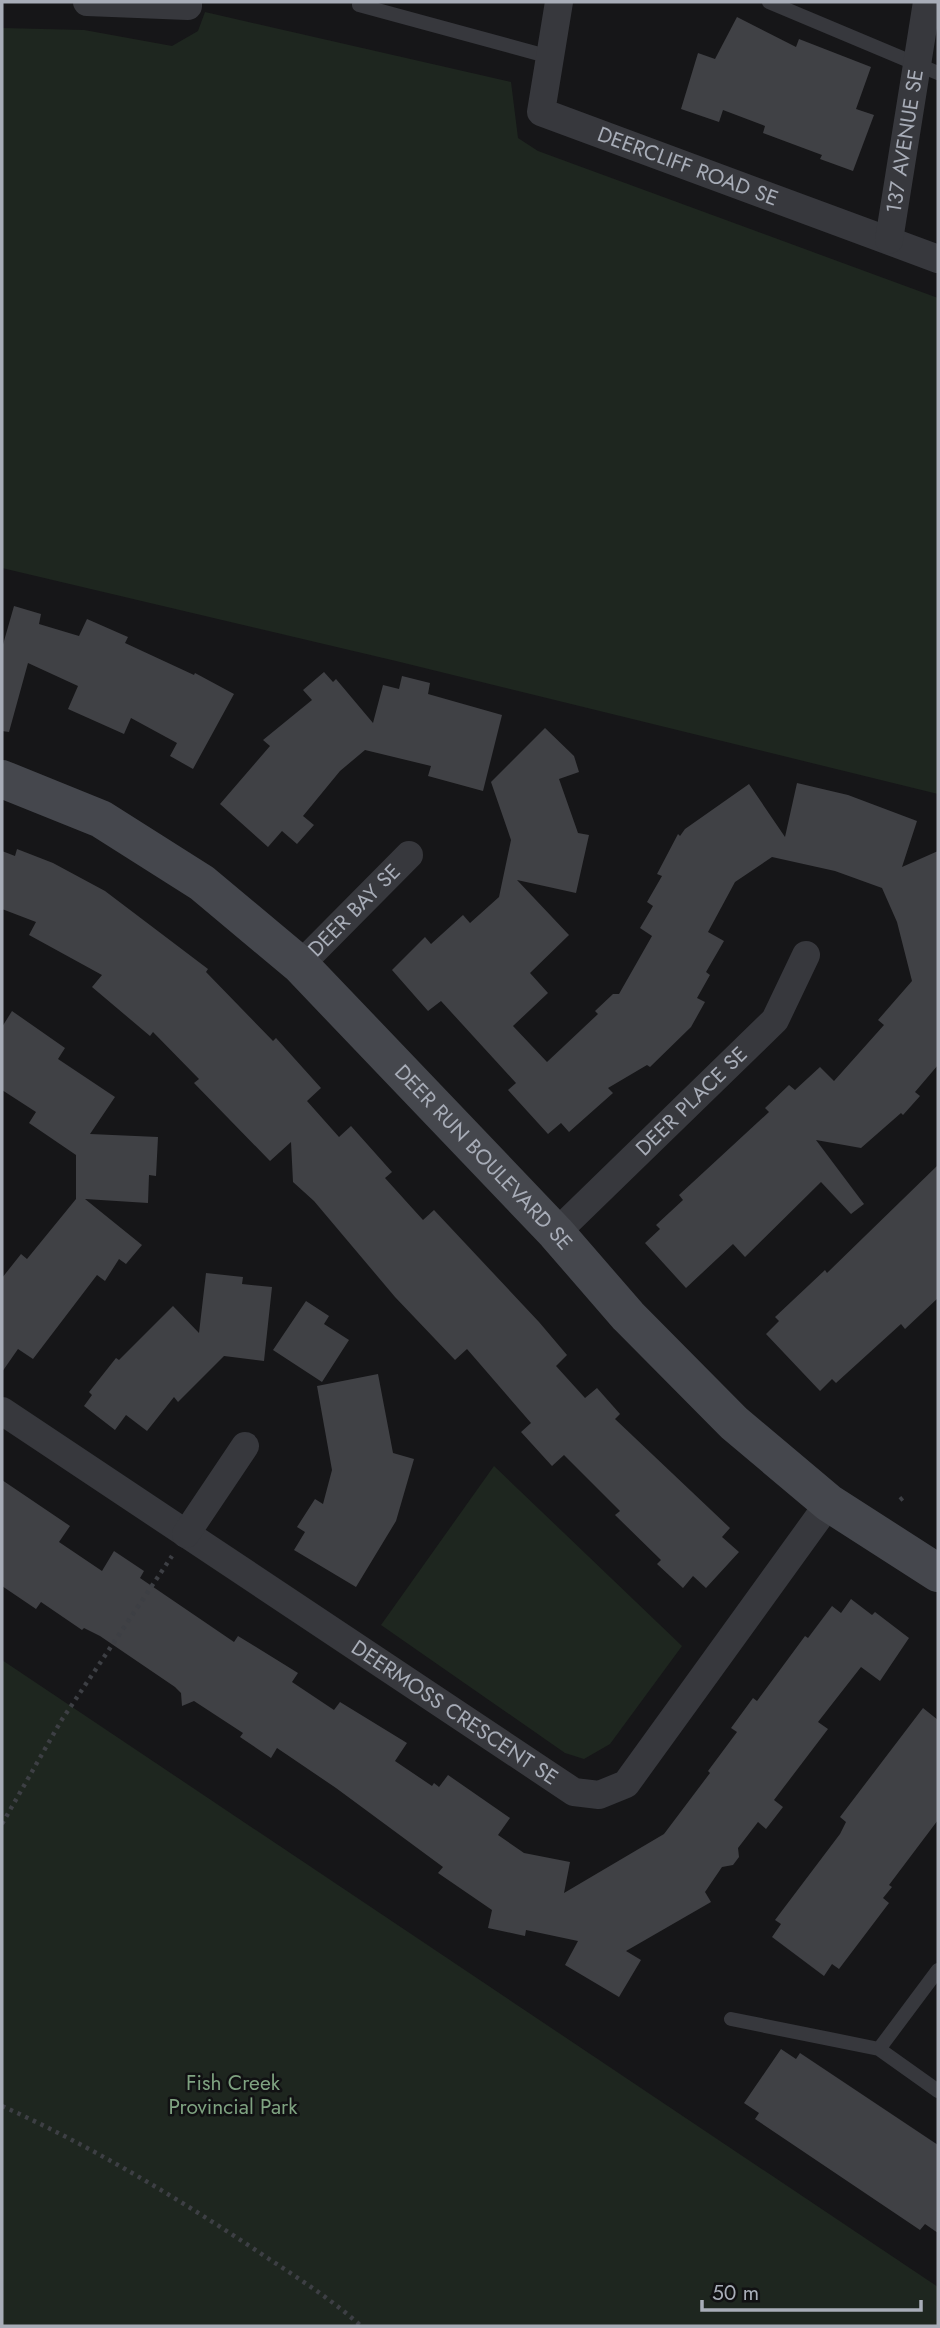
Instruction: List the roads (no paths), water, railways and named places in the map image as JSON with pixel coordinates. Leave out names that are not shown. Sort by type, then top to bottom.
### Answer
[{"type":"street","points":[[88,2],[187,6],[188,2]]},
{"type":"street","name":"DEERCLIFF ROAD SE","points":[[559,2],[541,112],[938,258]]},
{"type":"street","name":"137 AVENUE SE","points":[[889,240],[927,69],[927,2]]},
{"type":"street","name":"DEER RUN BOULEVARD SE","points":[[2,779],[113,826],[202,883],[300,965],[556,1233],[628,1316],[734,1423],[829,1503],[938,1573]]},
{"type":"street","name":"DEER BAY SE","points":[[300,965],[409,855]]},
{"type":"street","name":"DEER PLACE SE","points":[[556,1233],[775,1020],[806,955]]},
{"type":"street","name":"DEERMOSS CRESCENT SE","points":[[2,1412],[574,1792],[599,1795],[626,1784],[829,1503]]},
{"type":"street","points":[[186,1534],[245,1446]]},
{"type":"lane","points":[[360,2],[359,5],[550,57]]},
{"type":"lane","points":[[769,2],[927,69]]},
{"type":"lane","points":[[878,2049],[938,1970]]},
{"type":"lane","points":[[731,2019],[878,2049],[938,2091]]},
{"type":"park label","name":"Fish Creek Provincial Park","points":[[233,2095]]}]
